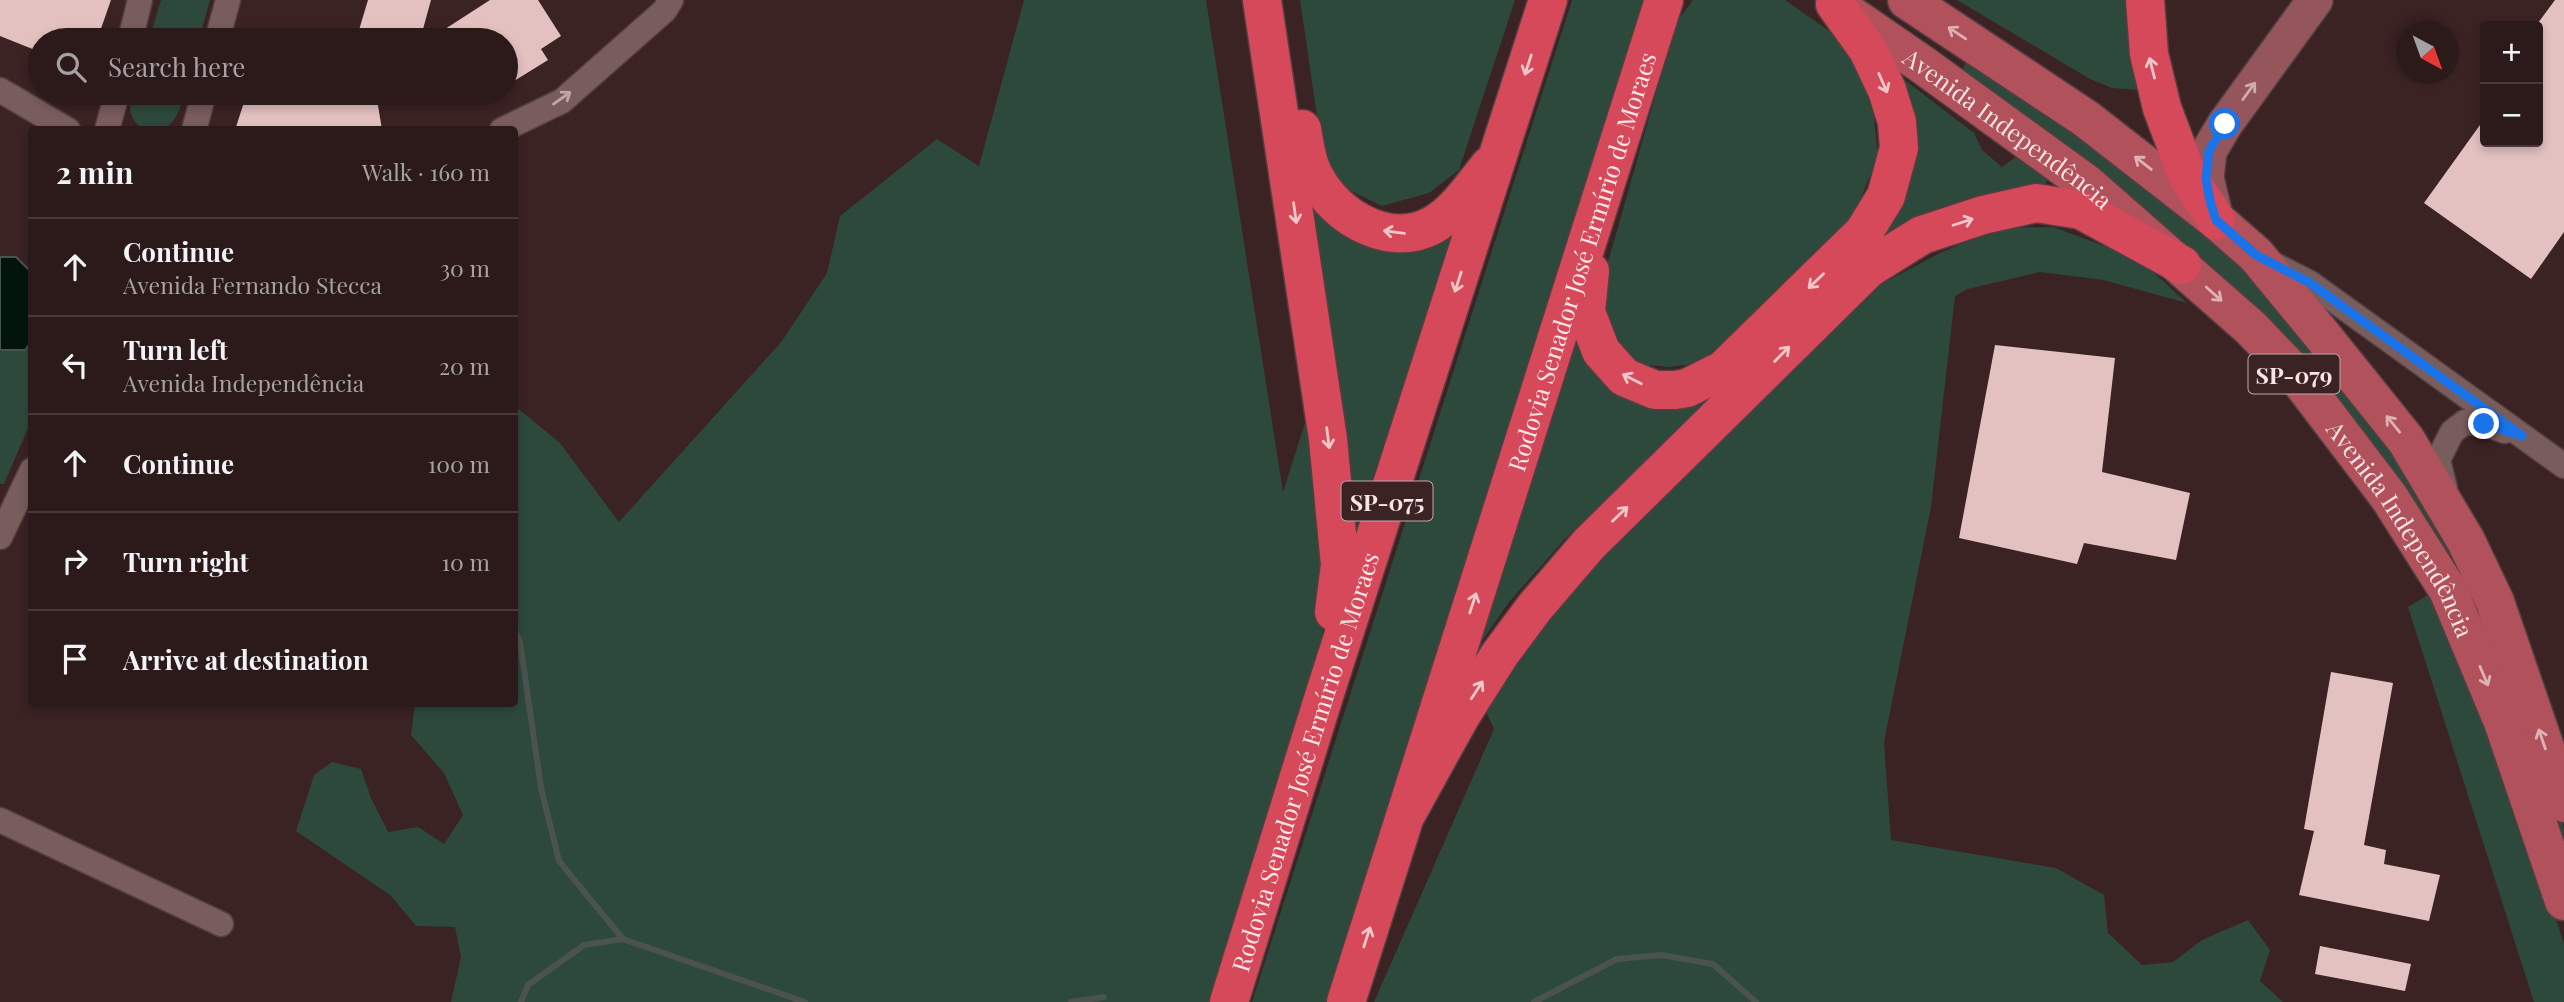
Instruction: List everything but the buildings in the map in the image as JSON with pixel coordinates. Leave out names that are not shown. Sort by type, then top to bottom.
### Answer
[{"type":"highway","points":[[1262,0],[1321,385],[1340,565],[1324,696]]},
{"type":"highway","points":[[1281,0],[1310,168],[1325,192],[1346,214],[1365,225],[1388,232],[1406,234],[1433,225],[1463,199],[1501,150]]},
{"type":"highway","name":"Rodovia Senador José Ermírio de Moraes","points":[[1229,1002],[1324,696],[1548,0]]},
{"type":"highway","name":"Rodovia Senador José Ermírio de Moraes","points":[[1346,1002],[1664,0]]},
{"type":"highway","points":[[2145,0],[2149,54],[2162,108],[2188,177],[2216,220]]},
{"type":"highway","points":[[1594,222],[1586,312],[1601,351],[1624,377],[1655,390],[1687,388],[1723,370],[1851,247],[1864,232],[1886,196],[1899,148],[1896,121],[1887,90],[1868,50],[1832,2]]},
{"type":"highway","points":[[1407,813],[1460,717],[1500,654],[1535,607],[1589,544],[1869,268],[1923,235],[1983,215],[2036,203],[2081,210],[2182,265]]},
{"type":"main road","points":[[2216,220],[2206,178],[2209,151],[2225,124],[2315,0]]},
{"type":"main road","name":"Avenida Independência","points":[[1832,2],[2087,184],[2251,328],[2297,376],[2389,497],[2448,590],[2503,722],[2564,901]]},
{"type":"main road","points":[[1920,4],[1919,57],[1923,65]]},
{"type":"main road","name":"Avenida Independência","points":[[1920,4],[2085,118],[2216,220],[2256,255],[2406,440],[2466,541],[2495,602],[2564,803]]},
{"type":"street","points":[[133,28],[141,0]]},
{"type":"street","points":[[220,28],[228,0]]},
{"type":"street","points":[[510,126],[562,101],[664,11],[671,0]]},
{"type":"street","points":[[0,90],[61,126]]},
{"type":"street","points":[[108,126],[114,105]]},
{"type":"street","points":[[195,126],[201,105]]},
{"type":"street","points":[[2256,255],[2310,283],[2564,466]]},
{"type":"street","points":[[2452,518],[2438,460],[2452,432],[2465,422],[2484,424],[2522,436]]},
{"type":"street","points":[[0,537],[28,478]]},
{"type":"street","points":[[0,820],[221,924]]},
{"type":"green space","points":[[161,0],[210,0],[202,28],[153,28]]},
{"type":"green space","points":[[1024,0],[1206,0],[1283,492],[1313,398],[1325,586],[1322,644],[1211,1002],[451,1002],[461,957],[455,927],[416,926],[390,895],[296,831],[314,775],[332,762],[361,769],[371,798],[388,832],[418,827],[444,844],[463,815],[444,773],[411,735],[415,707],[518,707],[518,408],[560,443],[619,522],[782,341],[827,273],[840,216],[937,139],[979,166]]},
{"type":"green space","points":[[1300,0],[1515,0],[1459,170],[1429,193],[1382,206],[1341,186],[1324,164]]},
{"type":"green space","points":[[1572,0],[1647,0],[1329,1002],[1252,1002]]},
{"type":"green space","points":[[1693,0],[1785,0],[1832,33],[1860,71],[1874,117],[1878,156],[1848,230],[1699,363],[1669,367],[1639,364],[1610,336],[1602,307],[1608,262],[1676,23]]},
{"type":"green space","points":[[1957,0],[2129,0],[2140,90],[2112,88],[2090,79]]},
{"type":"green space","points":[[1969,55],[2196,221],[2270,292],[2436,508],[2522,707],[2564,828],[2564,861],[2503,687],[2257,311],[2171,231],[2096,172],[1960,75]]},
{"type":"green space","points":[[1889,68],[1974,133],[1982,150],[2002,167],[2017,156],[2048,175],[2045,188],[1999,193],[1933,210],[1892,230],[1873,243]]},
{"type":"green space","points":[[130,105],[180,105],[174,120],[168,126],[140,126],[135,122]]},
{"type":"green space","points":[[1295,153],[1335,216],[1459,218],[1357,525],[1352,523]]},
{"type":"green space","points":[[2053,227],[2110,248],[2152,271],[2187,303],[2103,280],[2040,272],[1968,289],[1955,296],[1931,507],[1884,742],[1891,840],[2056,868],[2104,895],[2108,933],[2142,965],[2173,962],[2202,940],[2248,920],[2270,950],[2260,981],[2283,1002],[1374,1002],[1494,729],[1482,703],[1596,555],[1874,288],[1940,253],[1998,228]]},
{"type":"green space","points":[[1577,329],[1618,383],[1740,369],[1565,539],[1509,602],[1475,651]]},
{"type":"green space","points":[[0,336],[28,340],[28,428],[4,484],[0,484]]},
{"type":"green space","points":[[2431,593],[2438,597],[2540,869],[2564,944],[2564,1002],[2534,1002],[2408,607]]},
{"type":"shaded area","points":[[0,257],[16,257],[28,269],[28,346],[25,350],[0,350]]},
{"type":"waterway","points":[[518,638],[541,788],[559,861],[623,939],[805,1002]]},
{"type":"waterway","points":[[521,1002],[528,985],[584,945],[623,939]]},
{"type":"waterway","points":[[1534,1002],[1617,959],[1661,955],[1713,964],[1756,1002]]},
{"type":"waterway","points":[[1071,1002],[1104,997]]},
{"type":"route","points":[[2225,124],[2209,151],[2206,178],[2216,220],[2256,255],[2310,283],[2522,436],[2484,424]]}]
